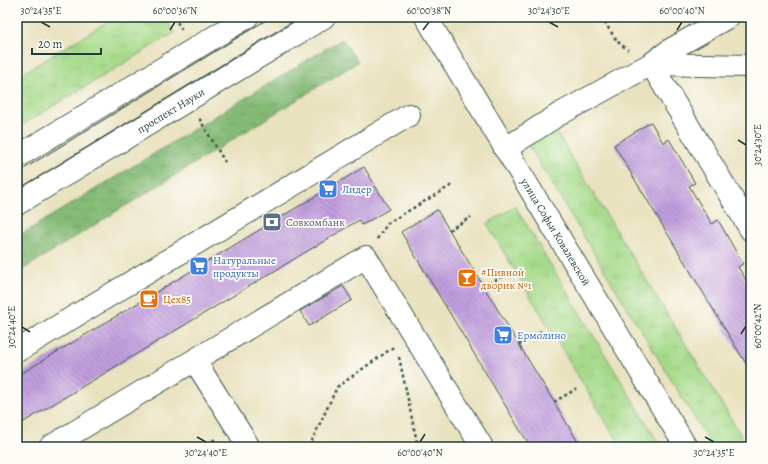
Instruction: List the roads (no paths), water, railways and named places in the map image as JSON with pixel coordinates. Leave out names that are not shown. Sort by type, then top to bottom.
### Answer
[{"type":"main road","points":[[17,157],[247,17]]},
{"type":"main road","name":"проспект Науки","points":[[17,204],[324,17]]},
{"type":"main road","name":"улица Софьи Ковалевской","points":[[426,17],[686,447]]},
{"type":"main road","points":[[505,148],[558,115],[651,64],[670,50],[728,17]]},
{"type":"main road","points":[[651,64],[751,66]]},
{"type":"main road","points":[[651,64],[751,230]]},
{"type":"main road","points":[[17,351],[408,115]]},
{"type":"main road","points":[[50,447],[366,258],[482,447]]},
{"type":"main road","points":[[195,361],[249,447]]},
{"type":"tram line","points":[[17,173],[271,17]]},
{"type":"tram line","points":[[17,190],[300,17]]},
{"type":"place","name":"Лидер","points":[[328,189]]},
{"type":"place","name":"Совкомбанк","points":[[272,222]]},
{"type":"place","name":"Натуральные продукты","points":[[199,266]]},
{"type":"place","name":"#Пивной дворик №1","points":[[467,278]]},
{"type":"place","name":"Цех85","points":[[149,299]]},
{"type":"place","name":"Ермолино","points":[[503,335]]}]
